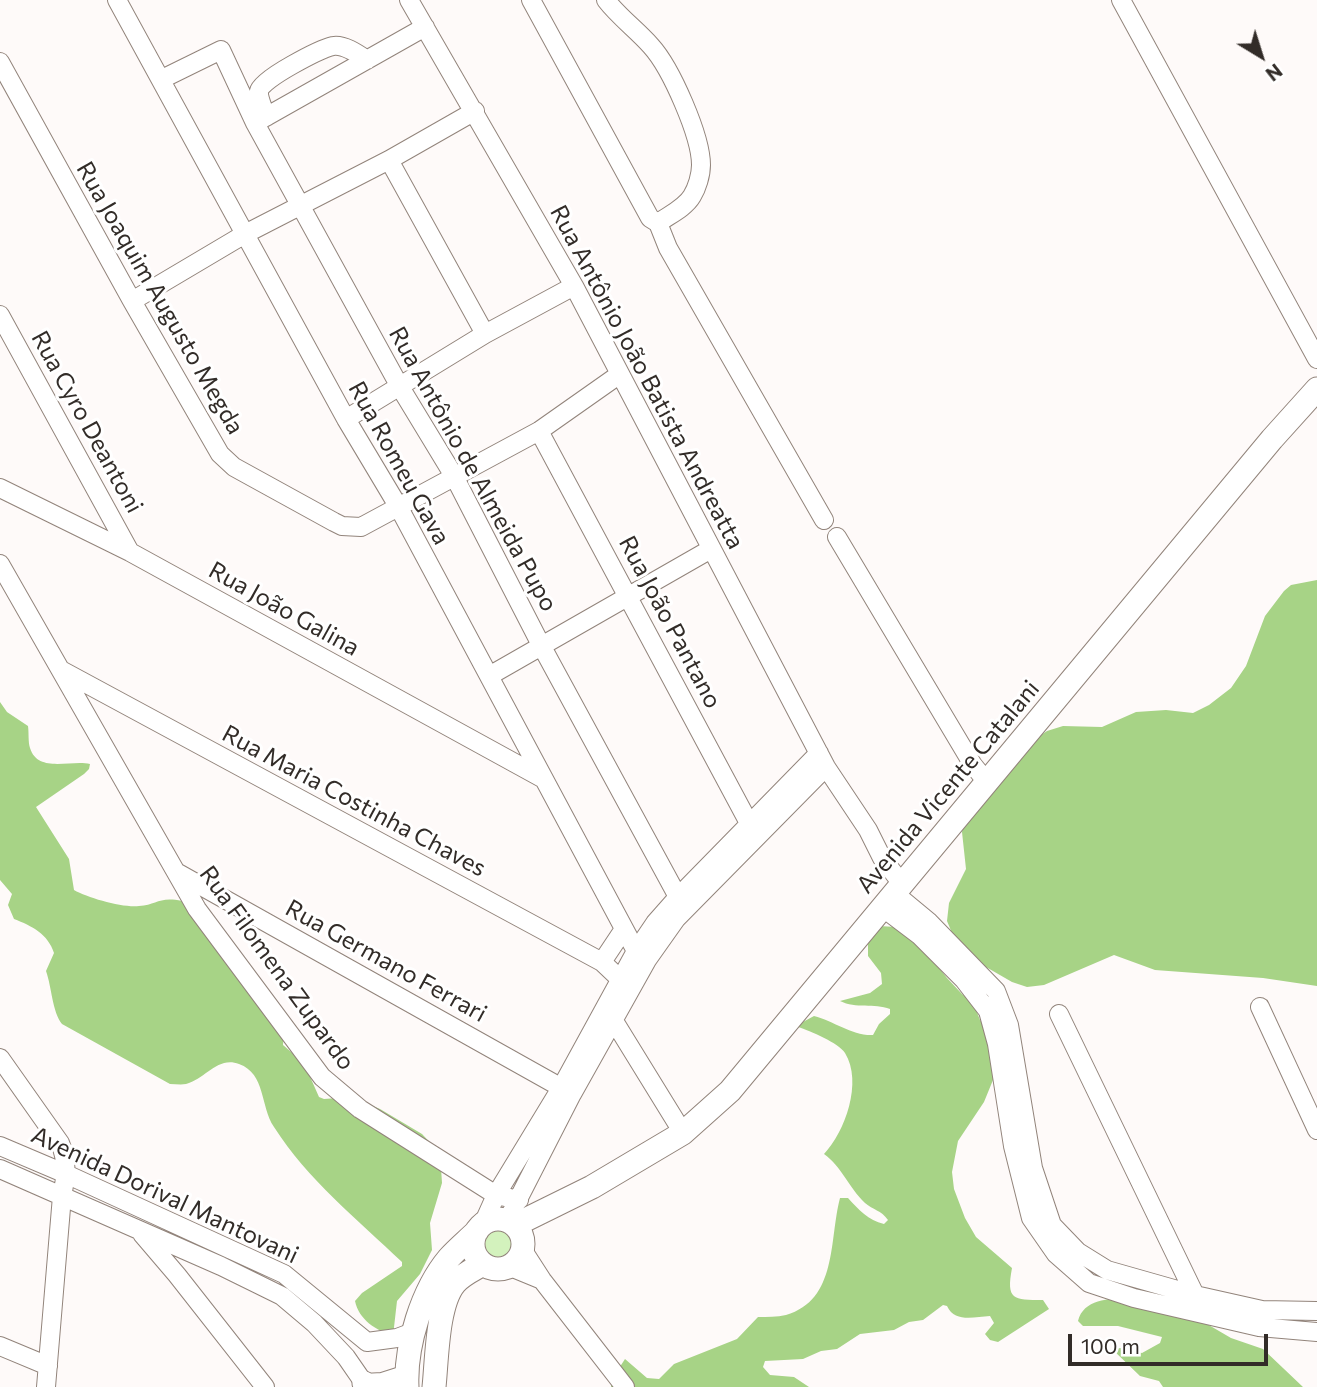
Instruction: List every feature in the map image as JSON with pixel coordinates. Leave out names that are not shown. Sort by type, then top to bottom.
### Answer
[{"type":"main road","name":"Avenida Vicente Catalani","points":[[515,1240],[592,1187],[683,1133],[730,1091],[1254,460],[1317,389]]},
{"type":"main road","points":[[407,1380],[413,1332],[429,1291],[448,1260],[480,1228],[499,1219],[515,1240],[493,1268],[483,1264],[475,1254],[473,1246],[480,1228]]},
{"type":"main road","points":[[434,1387],[444,1302],[454,1284],[483,1264]]},
{"type":"main road","points":[[407,1380],[437,1354]]},
{"type":"street","name":"Rua Romeu Gava","points":[[117,0],[346,419],[398,506],[542,778],[624,929],[641,955]]},
{"type":"street","name":"Rua Antônio João Batista Andreatta","points":[[409,0],[574,286],[823,760],[883,858],[893,895],[919,935],[964,980],[988,1011],[998,1044],[1013,1146],[1031,1218],[1059,1244],[1107,1270],[1194,1304]]},
{"type":"street","points":[[531,0],[668,248],[824,520]]},
{"type":"street","points":[[606,0],[626,24],[652,47],[669,72],[698,148],[701,165],[690,199],[654,220]]},
{"type":"street","points":[[1121,0],[1317,359]]},
{"type":"street","points":[[367,60],[349,49],[333,46],[276,73],[262,84],[259,92],[260,120],[367,60],[425,27]]},
{"type":"street","name":"Rua Antônio de Almeida Pupo","points":[[162,79],[220,50],[260,120],[301,204],[400,387],[454,476],[541,645],[683,902]]},
{"type":"street","name":"Rua Joaquim Augusto Megda","points":[[0,62],[132,302],[220,454],[234,467],[342,526],[361,527],[539,431],[620,374]]},
{"type":"street","points":[[132,302],[245,234],[389,160],[475,111]]},
{"type":"street","points":[[389,160],[485,334]]},
{"type":"street","points":[[346,419],[485,334],[574,286]]},
{"type":"street","name":"Rua Cyro Deantoni","points":[[0,315],[131,552]]},
{"type":"street","name":"Rua João Pantano","points":[[539,431],[754,830]]},
{"type":"street","name":"Rua João Galina","points":[[0,488],[131,552],[542,778]]},
{"type":"street","points":[[838,537],[973,765],[987,782]]},
{"type":"street","points":[[489,676],[711,549]]},
{"type":"street","name":"Rua Filomena Zupardo","points":[[0,564],[197,908],[322,1077],[360,1109],[496,1195]]},
{"type":"street","name":"Rua Maria Costinha Chaves","points":[[61,670],[602,962],[621,980]]},
{"type":"street","points":[[625,1387],[542,1280],[515,1240],[519,1200],[566,1091],[621,980],[676,919],[683,902],[823,760]]},
{"type":"street","name":"Rua Germano Ferrari","points":[[176,872],[566,1091]]},
{"type":"street","points":[[602,962],[624,929]]},
{"type":"street","points":[[480,1228],[496,1195],[614,1021],[641,955]]},
{"type":"street","points":[[1260,1007],[1316,1124]]},
{"type":"street","points":[[1059,1014],[1194,1304],[1259,1327],[1301,1333],[1317,1332]]},
{"type":"street","points":[[614,1021],[683,1133]]},
{"type":"street","points":[[0,1058],[60,1143],[65,1155],[66,1174],[46,1387]]},
{"type":"street","name":"Avenida Dorival Mantovani","points":[[0,1146],[284,1274],[367,1342],[397,1338],[413,1332]]},
{"type":"street","name":"Avenida Dorival Mantovani","points":[[0,1169],[194,1254],[282,1296],[314,1323],[346,1357],[365,1385]]},
{"type":"street","points":[[496,1195],[519,1200]]},
{"type":"street","points":[[143,1209],[138,1230],[265,1387]]},
{"type":"street","points":[[177,1275],[194,1254]]},
{"type":"street","points":[[1194,1304],[1262,1310],[1317,1311]]},
{"type":"street","points":[[0,1346],[48,1366]]},
{"type":"street","points":[[365,1385],[407,1380]]},
{"type":"green space","points":[[1317,580],[1317,986],[1263,978],[1155,970],[1114,955],[1044,985],[1027,987],[986,967],[970,954],[952,933],[947,921],[949,903],[966,869],[962,832],[966,813],[1029,743],[1047,731],[1063,726],[1102,727],[1136,712],[1166,710],[1193,713],[1209,705],[1231,688],[1246,666],[1265,616],[1284,591],[1291,585]]},
{"type":"green space","points":[[0,702],[7,712],[28,726],[30,748],[40,761],[90,764],[84,774],[36,807],[69,859],[74,890],[96,899],[132,906],[163,900],[182,901],[284,1030],[283,1045],[304,1063],[319,1097],[352,1097],[380,1109],[422,1134],[440,1153],[442,1183],[430,1223],[432,1250],[420,1274],[397,1301],[393,1336],[369,1323],[360,1314],[355,1301],[362,1293],[402,1266],[402,1262],[334,1198],[287,1146],[274,1127],[258,1083],[248,1069],[231,1062],[224,1063],[193,1081],[170,1084],[62,1024],[54,1006],[46,971],[54,953],[51,946],[38,931],[14,919],[8,905],[12,894],[0,880]]},
{"type":"green space","points":[[879,926],[896,927],[915,937],[947,978],[973,1002],[980,1020],[994,1035],[993,1080],[984,1102],[958,1141],[952,1172],[954,1189],[976,1237],[1012,1268],[1010,1287],[1014,1296],[1025,1300],[1043,1300],[1049,1309],[998,1342],[990,1340],[985,1334],[994,1323],[990,1316],[960,1317],[943,1305],[923,1320],[909,1322],[894,1330],[860,1334],[837,1349],[821,1351],[803,1359],[765,1361],[763,1367],[770,1375],[794,1377],[809,1387],[611,1387],[612,1379],[625,1359],[647,1378],[659,1379],[674,1364],[737,1339],[758,1317],[786,1315],[803,1307],[815,1296],[823,1282],[832,1249],[840,1198],[848,1198],[873,1220],[884,1224],[888,1220],[865,1203],[836,1165],[824,1154],[845,1120],[852,1092],[850,1065],[845,1053],[831,1041],[798,1027],[814,1016],[850,1031],[873,1035],[879,1024],[890,1014],[890,1009],[884,1007],[852,1005],[840,1001],[870,993],[882,984],[881,973],[868,956],[868,941]]},
{"type":"green space","points":[[497,1229],[508,1233],[512,1244],[508,1255],[497,1259],[486,1255],[482,1244],[486,1233]]},
{"type":"green space","points":[[1118,1298],[1149,1298],[1231,1338],[1263,1349],[1303,1387],[1163,1387],[1159,1381],[1140,1376],[1113,1350],[1120,1348],[1142,1353],[1160,1343],[1162,1337],[1118,1326],[1083,1326],[1078,1321],[1082,1312],[1097,1302]]}]
